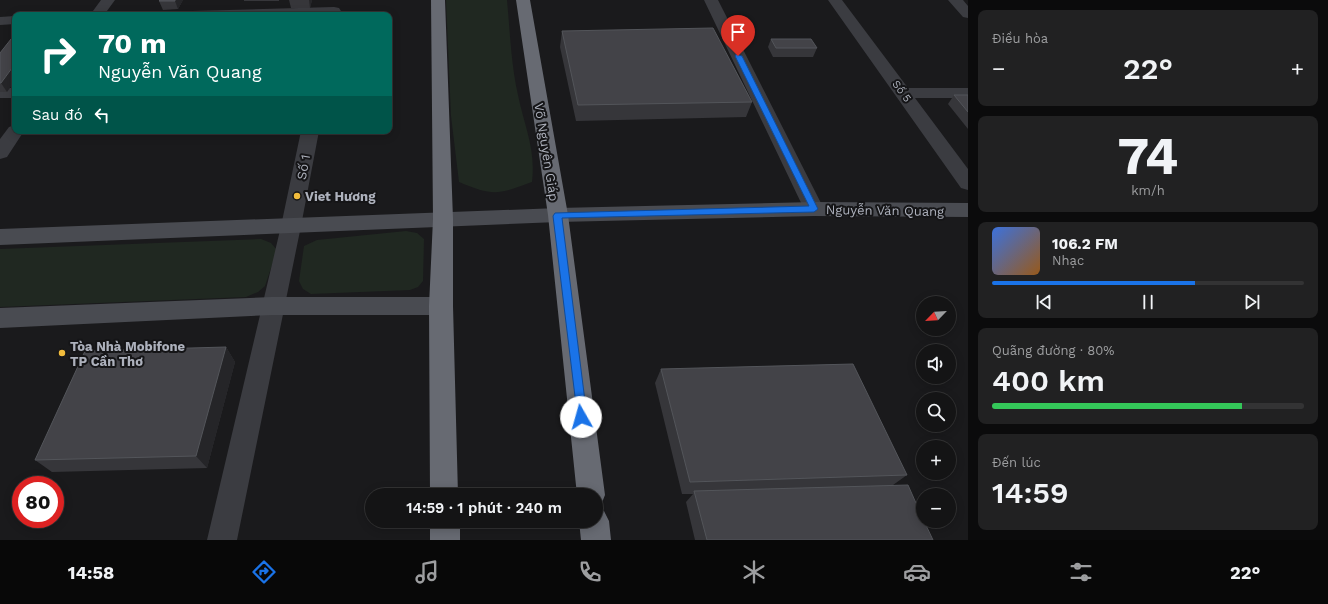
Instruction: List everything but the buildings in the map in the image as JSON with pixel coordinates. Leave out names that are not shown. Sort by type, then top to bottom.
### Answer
[{"type":"highway","points":[[438,0],[443,219],[441,306],[444,488]]},
{"type":"highway","name":"Võ Nguyên Giáp","points":[[523,0],[558,216],[589,488]]},
{"type":"highway","points":[[445,528],[445,540]]},
{"type":"highway","points":[[595,528],[596,540]]},
{"type":"street","points":[[99,12],[108,0]]},
{"type":"street","points":[[711,0],[814,209]]},
{"type":"street","name":"Số 5","points":[[835,0],[968,183]]},
{"type":"street","points":[[955,0],[968,14]]},
{"type":"street","points":[[263,12],[334,9]]},
{"type":"street","points":[[0,21],[12,20]]},
{"type":"street","points":[[0,93],[12,93]]},
{"type":"street","points":[[904,93],[968,93]]},
{"type":"street","points":[[0,153],[14,134]]},
{"type":"street","name":"Số 1","points":[[222,540],[272,306],[291,226],[309,134]]},
{"type":"street","name":"Nguyễn Văn Quang","points":[[0,237],[443,219],[814,209],[968,210]]},
{"type":"street","points":[[0,318],[272,306],[441,306]]},
{"type":"shaded area","points":[[446,0],[507,0],[512,59],[520,106],[531,148],[533,170],[532,182],[511,189],[488,192],[459,182],[451,116]]},
{"type":"shaded area","points":[[406,231],[417,233],[424,239],[423,281],[418,287],[410,290],[311,294],[303,289],[299,281],[304,246],[317,240]]},
{"type":"shaded area","points":[[261,239],[271,243],[277,250],[265,286],[258,292],[246,297],[0,307],[0,249]]},
{"type":"place","name":"Viet Hương","points":[[297,196]]},
{"type":"place","name":"Tòa Nhà Mobifone TP Cần Thơ","points":[[62,353]]},
{"type":"route","points":[[581,417],[558,216],[814,209],[738,56]]}]
